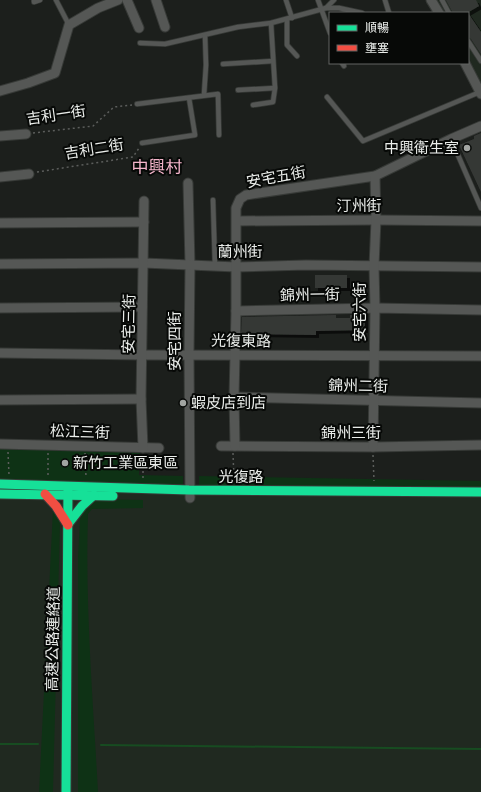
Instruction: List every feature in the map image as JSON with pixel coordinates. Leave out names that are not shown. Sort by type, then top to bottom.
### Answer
[{"type":"street","points":[[0,91],[55,73],[69,25],[98,8],[118,0]]},
{"type":"street","points":[[127,0],[139,28]]},
{"type":"street","points":[[156,0],[165,27]]},
{"type":"street","points":[[431,0],[438,12]]},
{"type":"street","points":[[466,64],[481,93]]},
{"type":"street","name":"安宅五街","points":[[234,446],[236,208],[240,199],[246,195],[375,176],[481,126]]},
{"type":"street","name":"吉利一街","points":[[0,136],[26,134]]},
{"type":"street","points":[[0,177],[29,174]]},
{"type":"street","name":"安宅六街","points":[[373,447],[375,308],[374,266],[376,220],[375,176]]},
{"type":"street","name":"安宅四街","points":[[188,183],[190,265],[190,494]]},
{"type":"street","name":"安宅三街","points":[[142,448],[141,399],[144,201]]},
{"type":"street","name":"汀州街","points":[[237,221],[481,221]]},
{"type":"street","points":[[0,223],[144,222]]},
{"type":"street","name":"蘭州街","points":[[0,264],[144,263],[236,267],[306,265],[481,266]]},
{"type":"street","points":[[0,308],[142,307]]},
{"type":"street","name":"錦州一街","points":[[236,311],[375,308],[481,310]]},
{"type":"street","name":"光復東路","points":[[0,353],[374,357],[481,356]]},
{"type":"street","name":"錦州二街","points":[[234,397],[481,403]]},
{"type":"street","points":[[0,400],[141,399]]},
{"type":"street","name":"松江三街","points":[[4,444],[159,448]]},
{"type":"street","name":"錦州三街","points":[[221,446],[373,447],[481,445]]},
{"type":"street","name":"光復路","points":[[0,484],[94,495],[481,492]]},
{"type":"street","name":"光復路","points":[[0,494],[45,494],[68,491],[481,499]]},
{"type":"street","name":"高速公路連絡道","points":[[66,792],[68,491]]},
{"type":"street","points":[[45,494],[56,506],[68,525],[82,506],[94,495]]},
{"type":"lane","points":[[34,0],[34,2],[40,0]]},
{"type":"lane","points":[[56,0],[69,25]]},
{"type":"lane","points":[[286,0],[292,18]]},
{"type":"lane","points":[[318,0],[324,8],[329,29]]},
{"type":"lane","points":[[324,8],[334,0]]},
{"type":"lane","points":[[385,0],[390,12]]},
{"type":"lane","points":[[442,0],[448,12]]},
{"type":"lane","points":[[140,43],[165,44],[238,28],[271,23],[324,8],[339,8],[357,12]]},
{"type":"lane","points":[[287,19],[287,45],[297,56]]},
{"type":"lane","points":[[253,105],[273,102],[275,88],[271,23]]},
{"type":"lane","points":[[204,95],[206,65],[205,35]]},
{"type":"lane","points":[[469,43],[481,61]]},
{"type":"lane","points":[[223,64],[273,61]]},
{"type":"lane","points":[[238,90],[275,88]]},
{"type":"lane","points":[[327,97],[362,142],[481,93]]},
{"type":"lane","points":[[137,104],[218,94],[219,135]]},
{"type":"lane","name":"吉利二街","points":[[142,143],[194,136],[189,98]]},
{"type":"lane","points":[[451,139],[481,208]]},
{"type":"lane","points":[[213,200],[215,266]]},
{"type":"path","name":"吉利一街","points":[[26,134],[93,126],[114,107],[137,104]]},
{"type":"path","name":"吉利二街","points":[[29,174],[133,157],[142,143]]},
{"type":"path","points":[[4,444],[9,481]]},
{"type":"path","points":[[48,445],[48,474]]},
{"type":"path","points":[[85,446],[86,483]]},
{"type":"path","points":[[234,446],[234,485]]},
{"type":"path","points":[[373,447],[374,485]]},
{"type":"path","points":[[142,448],[143,485]]},
{"type":"shaded area","points":[[435,0],[481,0],[481,85],[469,63],[469,12],[441,12]]},
{"type":"shaded area","points":[[0,492],[481,496],[481,792],[0,792]]},
{"type":"green space","points":[[0,446],[140,450],[139,475],[183,476],[183,487],[0,483]]},
{"type":"green space","points":[[199,476],[481,481],[481,490],[199,489]]},
{"type":"green space","points":[[99,499],[143,500],[143,508],[92,509],[88,514],[87,549],[89,618],[98,792],[78,792],[78,557],[80,519],[83,510]]},
{"type":"green space","points":[[53,509],[58,515],[60,524],[53,792],[39,792]]},
{"type":"building","points":[[446,0],[476,0],[479,6],[469,12],[452,12]]},
{"type":"building","points":[[469,14],[481,32],[481,54],[469,38]]},
{"type":"building","points":[[481,133],[481,192],[459,145],[474,139],[474,136]]},
{"type":"building","points":[[315,275],[347,275],[347,288],[315,288]]},
{"type":"building","points":[[365,314],[365,330],[316,331],[316,335],[241,334],[242,317],[336,315],[336,318],[350,318],[350,315]]},
{"type":"waterway","points":[[0,744],[38,744]]},
{"type":"waterway","points":[[101,745],[481,749]]},
{"type":"traffic: fast","points":[[0,484],[189,490],[481,492]]},
{"type":"traffic: fast","points":[[66,792],[68,487]]},
{"type":"traffic: fast","points":[[0,494],[113,496]]},
{"type":"traffic: fast","points":[[68,524],[82,506],[94,495]]},
{"type":"traffic: jam","points":[[45,494],[56,506],[68,525]]},
{"type":"place","name":"中興衛生室","points":[[467,148]]},
{"type":"place","name":"蝦皮店到店","points":[[183,403]]},
{"type":"place","name":"新竹工業區東區","points":[[65,463]]},
{"type":"district","name":"中興村","points":[[157,167]]}]
